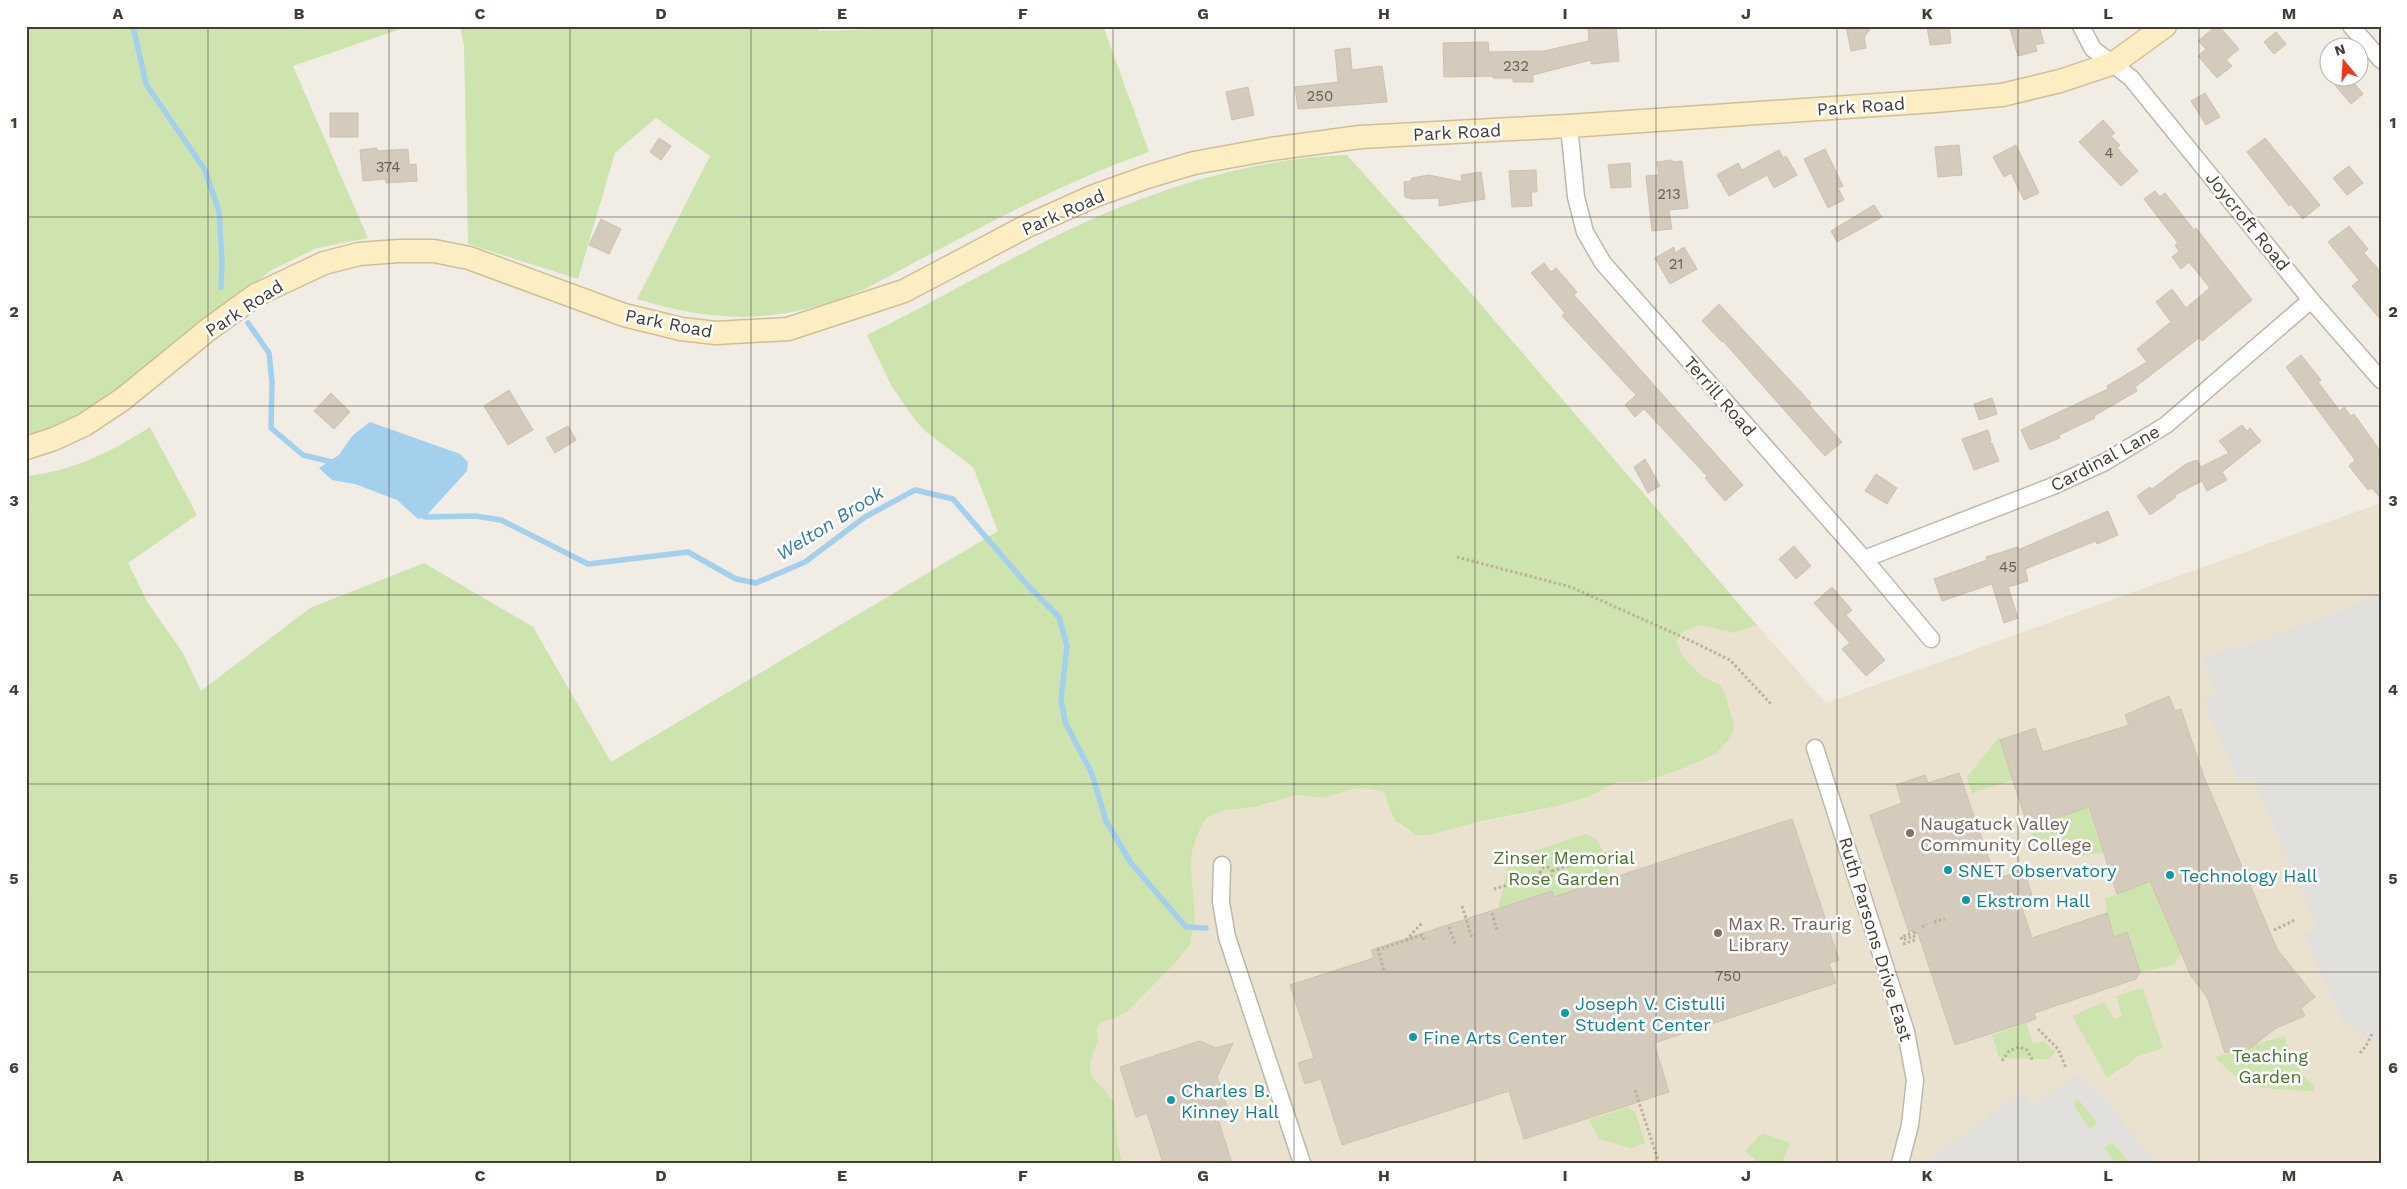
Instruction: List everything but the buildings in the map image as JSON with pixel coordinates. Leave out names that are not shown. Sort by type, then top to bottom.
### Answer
[{"type":"main road","name":"Park Road","points":[[26,448],[54,439],[84,425],[123,399],[209,329],[256,295],[324,263],[360,254],[399,250],[434,251],[469,258],[624,315],[681,329],[716,333],[788,329],[904,291],[1027,226],[1094,196],[1147,176],[1194,163],[1271,149],[1360,137],[1569,126],[1935,102],[2002,95],[2060,81],[2114,63],[2165,26]]},
{"type":"street","name":"Joycroft Road","points":[[2081,26],[2093,49],[2132,78],[2311,300],[2381,380]]},
{"type":"street","points":[[2351,26],[2381,60]]},
{"type":"street","name":"Terrill Road","points":[[1569,126],[1576,197],[1585,232],[1603,263],[1864,559],[1931,639]]},
{"type":"street","name":"Cardinal Lane","points":[[1864,559],[2052,486],[2106,462],[2166,425],[2311,300]]},
{"type":"street","name":"Ruth Parsons Drive East","points":[[1814,748],[1902,1014],[1908,1040],[1915,1080],[1910,1125],[1900,1163]]},
{"type":"street","points":[[1222,865],[1221,902],[1227,937],[1302,1163]]},
{"type":"path","points":[[1457,557],[1571,587],[1689,640],[1730,660],[1770,704]]},
{"type":"path","points":[[1552,871],[1608,853]]},
{"type":"path","points":[[1494,889],[1540,874],[1544,868],[1550,868],[1552,871]]},
{"type":"path","points":[[1540,874],[1542,878],[1549,879],[1552,876],[1552,871]]},
{"type":"path","points":[[1462,906],[1472,938]]},
{"type":"path","points":[[1492,913],[1498,930]]},
{"type":"path","points":[[1934,922],[1945,919]]},
{"type":"path","points":[[2274,930],[2295,920]]},
{"type":"path","points":[[1404,942],[1422,923]]},
{"type":"path","points":[[1922,927],[1927,924]]},
{"type":"path","points":[[1449,927],[1455,944]]},
{"type":"path","points":[[1903,944],[1915,940],[1914,936],[1902,940],[1901,937],[1915,932]]},
{"type":"path","points":[[1384,970],[1378,950],[1422,935],[1424,940]]},
{"type":"path","points":[[2038,1029],[2058,1050],[2066,1068]]},
{"type":"path","points":[[2360,1053],[2373,1032]]},
{"type":"path","points":[[2002,1061],[2009,1051],[2018,1047],[2026,1050],[2033,1061]]},
{"type":"path","points":[[1635,1090],[1659,1163]]},
{"type":"shaded area","name":"Naugatuck Valley Community College","points":[[2381,503],[2381,1163],[1123,1163],[1118,1148],[1114,1101],[1093,1078],[1090,1072],[1091,1060],[1098,1035],[1097,1029],[1100,1023],[1118,1017],[1129,1010],[1179,959],[1190,944],[1195,920],[1191,866],[1192,852],[1200,828],[1212,814],[1224,810],[1261,806],[1298,795],[1323,798],[1353,789],[1366,788],[1384,792],[1392,815],[1400,825],[1416,835],[1547,809],[1588,797],[1617,782],[1658,777],[1680,770],[1717,753],[1726,744],[1734,727],[1724,691],[1717,683],[1702,676],[1681,654],[1677,646],[1679,634],[1693,626],[1700,625],[1734,633],[1757,625],[1826,703]]},
{"type":"shaded area","points":[[2381,595],[2381,1046],[2343,1023],[2304,934],[2314,930],[2317,926],[2254,780],[2249,779],[2239,783],[2203,700],[2216,694],[2202,658],[2272,637]]},
{"type":"shaded area","points":[[2076,1075],[2102,1095],[2155,1163],[2130,1163],[2112,1142],[2104,1148],[2115,1163],[1927,1161],[2022,1093],[2034,1105]],"holes":[[[2076,1100],[2079,1100],[2097,1122],[2097,1126],[2092,1129],[2089,1128],[2073,1105]]]},
{"type":"green space","points":[[26,26],[409,26],[293,66],[368,238],[317,248],[270,271],[86,417],[40,432],[26,434]]},
{"type":"green space","points":[[460,26],[818,26],[819,31],[968,26],[1103,26],[1149,152],[1076,181],[1040,198],[969,233],[865,289],[836,300],[808,309],[780,314],[725,316],[697,313],[637,299],[710,156],[656,118],[615,153],[578,279],[468,244],[464,46]]},
{"type":"green space","points":[[1347,155],[1470,292],[1757,625],[1734,633],[1700,625],[1679,634],[1677,643],[1681,654],[1702,676],[1720,685],[1724,691],[1734,730],[1730,739],[1717,753],[1680,770],[1643,782],[1617,782],[1588,797],[1553,807],[1478,822],[1428,835],[1416,835],[1396,821],[1384,792],[1366,788],[1353,789],[1323,798],[1298,795],[1255,807],[1224,810],[1207,818],[1200,828],[1192,852],[1191,866],[1195,920],[1190,944],[1179,959],[1129,1010],[1118,1017],[1100,1023],[1097,1029],[1098,1041],[1091,1060],[1090,1072],[1093,1078],[1114,1101],[1118,1148],[1123,1163],[26,1163],[26,476],[59,470],[91,459],[150,427],[197,515],[128,563],[148,603],[183,653],[201,691],[310,608],[424,563],[533,627],[611,762],[998,531],[973,467],[925,431],[916,421],[892,387],[867,335],[1048,240],[1119,207],[1193,181],[1231,171],[1269,163]]},
{"type":"green space","points":[[1999,737],[2013,780],[1972,793],[1967,777]]},
{"type":"green space","points":[[2088,807],[2103,853],[2071,857],[2069,849],[2064,851],[2061,842],[2039,849],[2028,827]]},
{"type":"green space","name":"Zinser Memorial Rose Garden","points":[[1585,834],[1596,840],[1600,846],[1611,878],[1554,897],[1552,891],[1498,908],[1510,859]]},
{"type":"green space","points":[[2150,881],[2181,954],[2174,965],[2140,972],[2127,933],[2114,937],[2105,899]]},
{"type":"green space","points":[[2143,988],[2163,1048],[2136,1057],[2129,1064],[2107,1077],[2072,1016],[2104,1002],[2114,1019],[2122,1016],[2116,996]]},
{"type":"green space","points":[[2026,1023],[2033,1044],[2044,1041],[2056,1052],[2049,1059],[1999,1058],[1992,1035]]},
{"type":"green space","name":"Teaching Garden","points":[[2284,1036],[2296,1063],[2308,1081],[2314,1086],[2314,1091],[2260,1087],[2238,1077],[2215,1057]]},
{"type":"green space","points":[[2076,1100],[2079,1100],[2098,1123],[2092,1129],[2089,1128],[2073,1105]]},
{"type":"green space","points":[[1628,1107],[1635,1112],[1645,1143],[1631,1148],[1599,1139],[1589,1120]]},
{"type":"green space","points":[[1762,1133],[1790,1143],[1782,1163],[1759,1163],[1745,1151]]},
{"type":"green space","points":[[2109,1142],[2113,1142],[2130,1163],[2115,1163],[2104,1148]]},
{"type":"water","points":[[370,422],[460,454],[468,462],[467,471],[425,517],[418,519],[397,500],[355,484],[332,480],[319,468],[339,455],[352,436]]},
{"type":"waterway","name":"Welton Brook","points":[[133,26],[146,84],[205,170],[219,211],[222,262],[221,287]]},
{"type":"waterway","name":"Welton Brook","points":[[248,323],[269,353],[272,382],[271,428],[303,455],[336,463]]},
{"type":"waterway","name":"Welton Brook","points":[[422,511],[425,517],[475,516],[501,520],[588,564],[688,552],[736,579],[756,583],[805,562],[865,517],[915,490],[953,499],[1029,587],[1059,617],[1067,646],[1061,699],[1065,722],[1092,774],[1106,821],[1131,863],[1186,927],[1206,928]]},
{"type":"place","name":"Naugatuck Valley Community College","points":[[1910,833]]},
{"type":"place","name":"SNET Observatory","points":[[1948,870]]},
{"type":"place","name":"Technology Hall","points":[[2170,875]]},
{"type":"place","name":"Ekstrom Hall","points":[[1966,900]]},
{"type":"place","name":"Max R. Traurig Library","points":[[1718,933]]},
{"type":"place","name":"Joseph V. Cistulli Student Center","points":[[1565,1013]]},
{"type":"place","name":"Fine Arts Center","points":[[1413,1037]]},
{"type":"place","name":"Charles B. Kinney Hall","points":[[1171,1100]]}]
